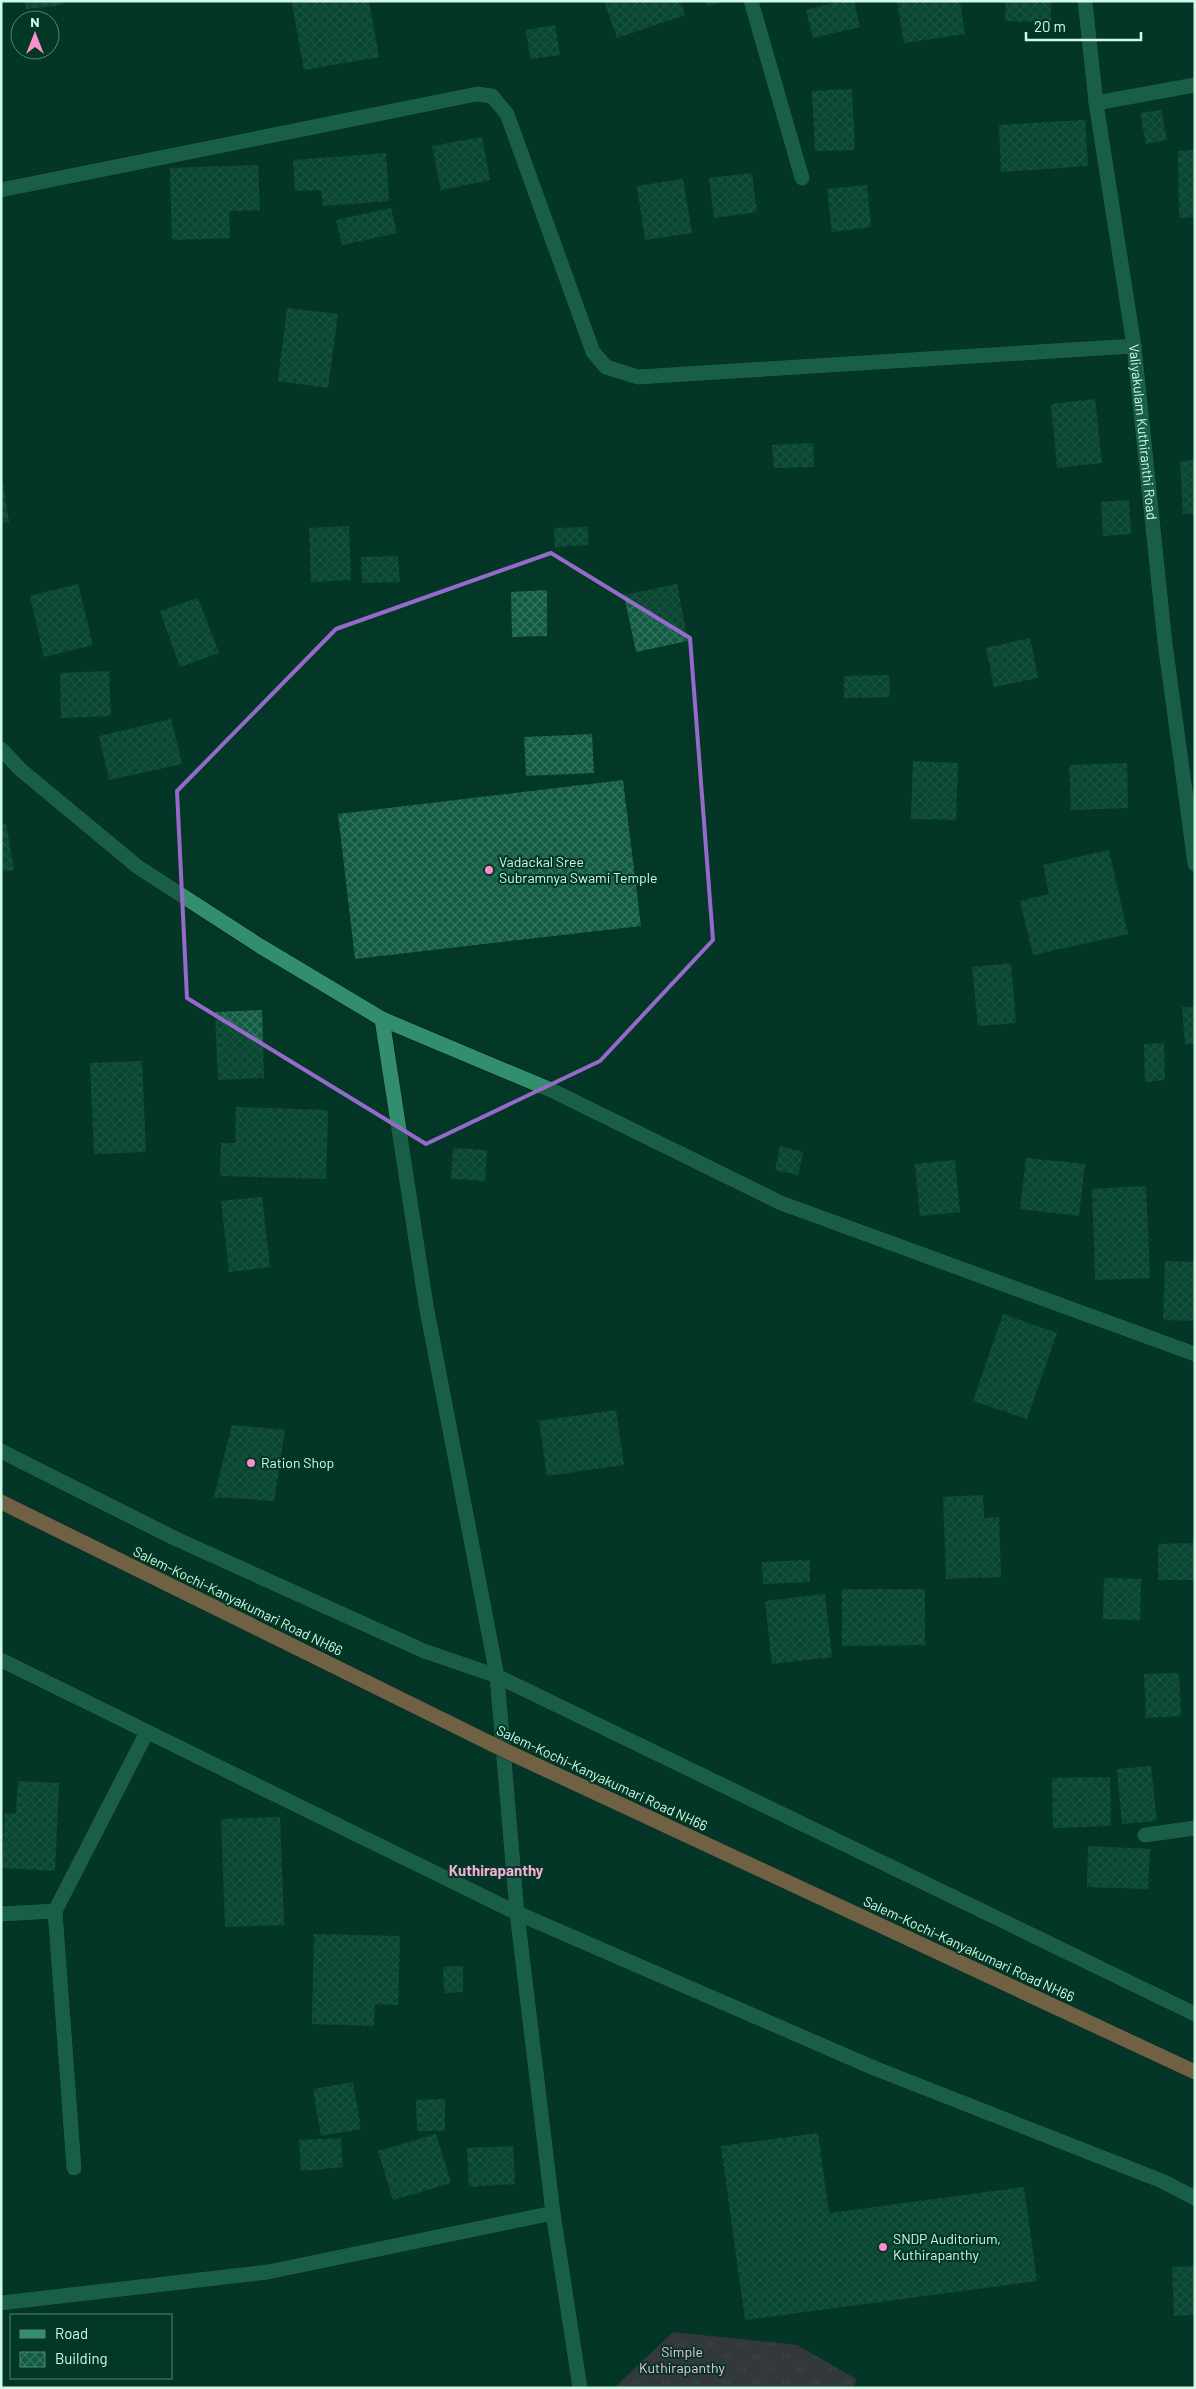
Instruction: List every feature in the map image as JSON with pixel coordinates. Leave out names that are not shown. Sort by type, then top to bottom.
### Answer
[{"type":"highway","name":"Salem-Kochi-Kanyakumari Road NH66","points":[[1,1502],[506,1751],[1195,2072]]},
{"type":"street","points":[[751,1],[802,178]]},
{"type":"street","name":"Valiyakulam Kuthiranthi Road","points":[[1086,1],[1096,102],[1134,346],[1165,643],[1195,864]]},
{"type":"street","points":[[1096,102],[1195,85]]},
{"type":"street","points":[[1,190],[477,94],[492,96],[507,114],[593,352],[606,368],[638,377],[646,377],[1134,346]]},
{"type":"street","points":[[1,749],[21,770],[138,867],[260,946],[382,1019],[551,1090],[780,1203],[1195,1354]]},
{"type":"street","points":[[382,1019],[426,1305],[497,1676],[517,1913],[554,2213],[580,2388]]},
{"type":"street","points":[[1,1450],[183,1542],[424,1651],[497,1676],[1195,2014]]},
{"type":"street","points":[[1,1660],[517,1913],[874,2068],[1162,2181],[1195,2198]]},
{"type":"street","points":[[74,2168],[55,1911],[147,1732]]},
{"type":"street","points":[[1144,1835],[1195,1828]]},
{"type":"street","points":[[1,1914],[55,1911]]},
{"type":"street","points":[[1,2303],[268,2272],[554,2213]]},
{"type":"highlighted area","points":[[551,553],[690,638],[713,940],[600,1061],[426,1144],[187,998],[177,791],[336,629]]},
{"type":"green space","name":"Simple Kuthirapanthy","points":[[673,2332],[797,2345],[856,2379],[854,2388],[614,2388]]},
{"type":"building","points":[[25,1],[63,1],[63,5],[26,9]]},
{"type":"building","points":[[305,1],[369,1],[379,57],[304,70],[292,3]]},
{"type":"building","points":[[604,1],[681,1],[685,15],[617,38]]},
{"type":"building","points":[[706,1],[721,1],[721,2],[707,6]]},
{"type":"building","points":[[841,1],[854,1],[860,27],[813,38],[806,10]]},
{"type":"building","points":[[897,1],[960,1],[965,34],[904,43]]},
{"type":"building","points":[[1006,1],[1051,1],[1051,22],[1005,21]]},
{"type":"building","points":[[555,25],[560,55],[530,59],[526,30]]},
{"type":"building","points":[[852,89],[855,150],[815,151],[812,91]]},
{"type":"building","points":[[1161,110],[1167,140],[1146,144],[1140,113]]},
{"type":"building","points":[[1085,120],[1088,166],[1001,172],[999,125]]},
{"type":"building","points":[[482,137],[490,180],[441,190],[432,146]]},
{"type":"building","points":[[1195,150],[1195,217],[1179,218],[1178,151]]},
{"type":"building","points":[[386,153],[389,201],[323,206],[321,190],[295,191],[293,160]]},
{"type":"building","points":[[258,165],[260,210],[229,211],[230,238],[172,240],[170,168]]},
{"type":"building","points":[[752,173],[757,212],[714,218],[709,178]]},
{"type":"building","points":[[683,179],[692,233],[645,240],[637,186]]},
{"type":"building","points":[[867,185],[871,227],[832,232],[827,189]]},
{"type":"building","points":[[391,208],[397,233],[342,245],[336,220]]},
{"type":"building","points":[[287,308],[338,314],[328,388],[278,381]]},
{"type":"building","points":[[1095,399],[1102,463],[1057,468],[1051,404]]},
{"type":"building","points":[[813,443],[814,467],[774,468],[772,445]]},
{"type":"building","points":[[1195,460],[1195,514],[1183,514],[1180,461]]},
{"type":"building","points":[[1,469],[9,522],[1,523]]},
{"type":"building","points":[[1129,500],[1131,534],[1103,536],[1101,502]]},
{"type":"building","points":[[349,526],[351,580],[311,582],[309,528]]},
{"type":"building","points":[[588,527],[588,545],[555,547],[554,528]]},
{"type":"building","points":[[398,556],[400,582],[362,583],[361,557]]},
{"type":"building","points":[[78,584],[93,645],[44,657],[30,596]]},
{"type":"building","points":[[677,584],[688,641],[636,652],[624,595]]},
{"type":"building","points":[[547,590],[547,636],[512,637],[511,592]]},
{"type":"building","points":[[198,598],[219,653],[180,667],[160,611]]},
{"type":"building","points":[[1030,638],[1038,678],[994,687],[986,648]]},
{"type":"building","points":[[109,671],[111,716],[61,718],[60,673]]},
{"type":"building","points":[[889,675],[890,697],[844,698],[844,676]]},
{"type":"building","points":[[171,719],[182,764],[109,780],[99,736]]},
{"type":"building","points":[[592,734],[594,773],[526,776],[524,737]]},
{"type":"building","points":[[913,761],[958,763],[956,820],[911,819]]},
{"type":"building","points":[[1127,763],[1128,808],[1071,810],[1069,765]]},
{"type":"building","name":"Vadackal Sree Subramnya Swami Temple","points":[[623,780],[641,926],[355,959],[338,814]]},
{"type":"building","points":[[6,824],[14,870],[1,872],[1,825]]},
{"type":"building","points":[[1109,850],[1128,934],[1033,955],[1020,901],[1049,894],[1043,865]]},
{"type":"building","points":[[1011,963],[1016,1023],[978,1026],[972,967]]},
{"type":"building","points":[[1182,1007],[1195,1007],[1195,1044],[1185,1044]]},
{"type":"building","points":[[262,1010],[264,1078],[218,1080],[215,1012]]},
{"type":"building","points":[[1164,1043],[1165,1080],[1145,1082],[1144,1044]]},
{"type":"building","points":[[142,1061],[146,1152],[94,1154],[90,1063]]},
{"type":"building","points":[[236,1107],[328,1110],[326,1179],[220,1176],[221,1143],[235,1143]]},
{"type":"building","points":[[780,1146],[803,1152],[798,1175],[775,1170]]},
{"type":"building","points":[[453,1148],[487,1150],[485,1181],[451,1179]]},
{"type":"building","points":[[1026,1158],[1085,1164],[1079,1216],[1020,1209]]},
{"type":"building","points":[[955,1160],[960,1212],[920,1216],[915,1164]]},
{"type":"building","points":[[1146,1186],[1150,1278],[1095,1280],[1092,1189]]},
{"type":"building","points":[[262,1197],[270,1267],[229,1272],[221,1201]]},
{"type":"building","points":[[1165,1261],[1195,1262],[1195,1321],[1163,1320]]},
{"type":"building","points":[[1003,1314],[1057,1333],[1027,1419],[973,1401]]},
{"type":"building","points":[[616,1410],[624,1465],[547,1476],[539,1421]]},
{"type":"building","name":"Ration Shop","points":[[232,1425],[285,1430],[274,1501],[214,1497]]},
{"type":"building","points":[[983,1495],[984,1518],[999,1517],[1001,1577],[946,1579],[943,1497]]},
{"type":"building","points":[[1195,1543],[1195,1580],[1158,1580],[1158,1544]]},
{"type":"building","points":[[810,1560],[810,1582],[763,1584],[762,1562]]},
{"type":"building","points":[[1104,1578],[1141,1579],[1140,1620],[1103,1619]]},
{"type":"building","points":[[842,1589],[925,1589],[925,1645],[842,1646]]},
{"type":"building","points":[[825,1594],[832,1657],[772,1664],[765,1601]]},
{"type":"building","points":[[1179,1673],[1181,1716],[1146,1718],[1144,1674]]},
{"type":"building","points":[[1151,1766],[1157,1821],[1122,1824],[1117,1769]]},
{"type":"building","points":[[1110,1777],[1111,1826],[1053,1828],[1052,1778]]},
{"type":"building","points":[[18,1781],[59,1783],[55,1871],[2,1868],[5,1813],[16,1814]]},
{"type":"building","points":[[280,1817],[284,1925],[225,1927],[221,1819]]},
{"type":"building","points":[[1088,1846],[1150,1849],[1148,1889],[1087,1887]]},
{"type":"building","points":[[314,1934],[400,1936],[398,2005],[375,2004],[374,2026],[312,2024]]},
{"type":"building","points":[[463,1966],[463,1992],[444,1993],[443,1967]]},
{"type":"building","points":[[353,2082],[361,2129],[321,2136],[313,2089]]},
{"type":"building","points":[[445,2099],[445,2131],[417,2131],[416,2100]]},
{"type":"building","name":"SNDP Auditorium, Kuthirapanthy","points":[[818,2133],[829,2213],[1024,2187],[1037,2281],[745,2320],[721,2146]]},
{"type":"building","points":[[436,2134],[451,2183],[393,2200],[378,2151]]},
{"type":"building","points":[[341,2138],[343,2167],[301,2171],[299,2140]]},
{"type":"building","points":[[513,2146],[515,2184],[469,2187],[467,2148]]},
{"type":"building","points":[[1195,2266],[1195,2315],[1174,2316],[1172,2267]]},
{"type":"place","name":"Vadackal Sree Subramnya Swami Temple","points":[[489,870]]},
{"type":"place","name":"Ration Shop","points":[[251,1463]]},
{"type":"place","name":"SNDP Auditorium, Kuthirapanthy","points":[[883,2247]]},
{"type":"district","name":"Kuthirapanthy","points":[[496,1871]]}]
